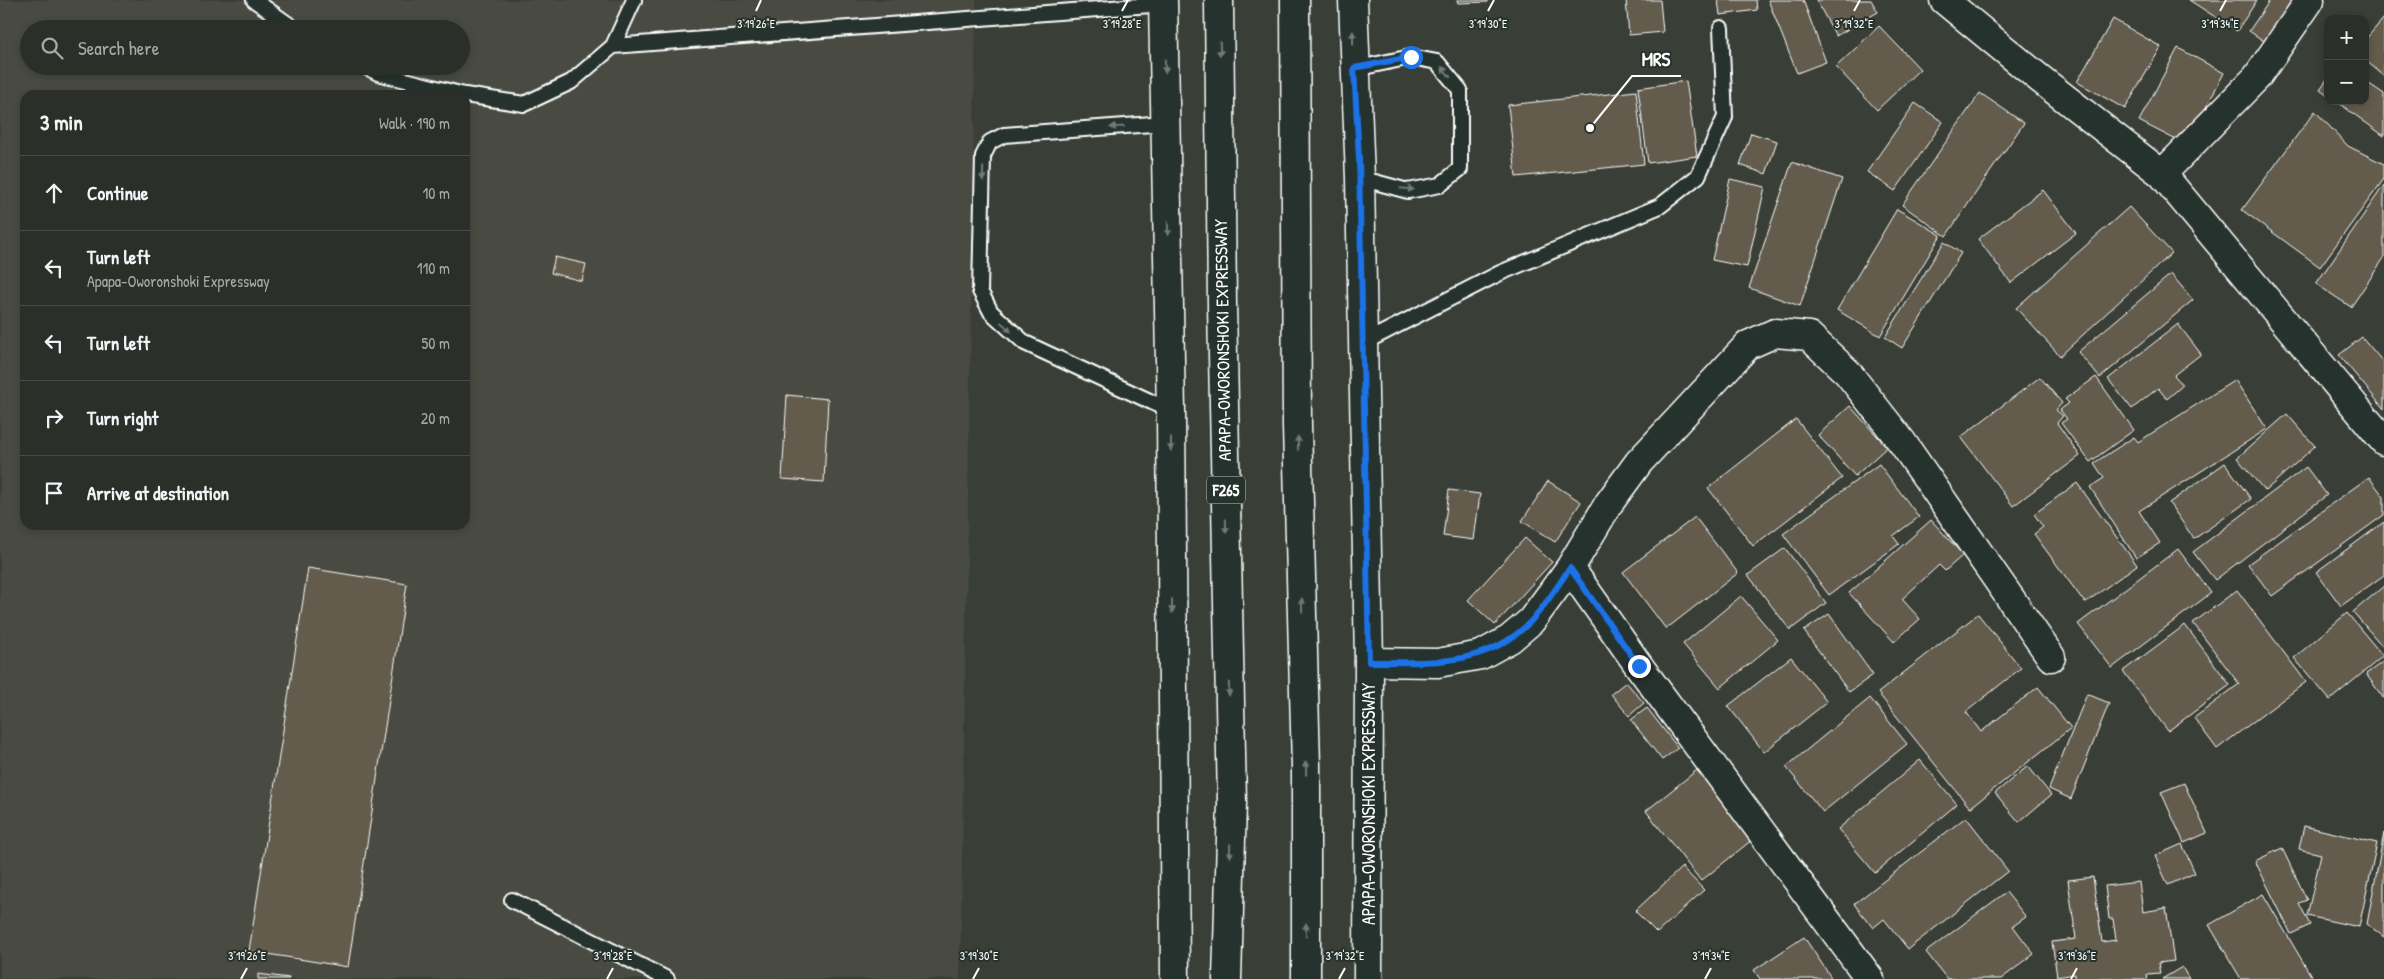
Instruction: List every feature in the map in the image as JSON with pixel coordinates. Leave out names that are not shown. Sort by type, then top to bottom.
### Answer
[{"type":"main road","name":"APAPA-OWORONSHOKI EXPRESSWAY","points":[[1220,0],[1222,314],[1232,803],[1227,979]]},
{"type":"main road","points":[[1295,0],[1297,426],[1306,766],[1306,979]]},
{"type":"main road","name":"APAPA-OWORONSHOKI EXPRESSWAY","points":[[1353,0],[1354,68],[1360,178],[1361,344],[1369,662],[1368,979]]},
{"type":"main road","points":[[1944,0],[2039,78],[2162,174],[2384,441]]},
{"type":"main road","points":[[2162,174],[2257,77],[2310,0]]},
{"type":"main road","points":[[1164,2],[1171,411],[1175,979]]},
{"type":"main road","points":[[1369,662],[1438,663],[1481,655],[1510,639],[1531,621],[1570,568],[1609,503],[1639,462],[1748,345],[1775,333],[1809,336],[1848,373],[1902,442],[2051,657]]},
{"type":"main road","points":[[1570,568],[1639,666],[1870,979]]},
{"type":"lane","points":[[254,0],[282,20]]},
{"type":"lane","points":[[470,96],[524,104],[570,82],[612,46],[634,0]]},
{"type":"lane","points":[[612,46],[1164,2]]},
{"type":"lane","points":[[1361,344],[1500,273],[1660,206],[1698,176],[1725,117],[1721,28]]},
{"type":"lane","points":[[1354,68],[1411,57],[1437,62],[1460,90],[1460,169],[1440,186],[1408,191],[1360,178]]},
{"type":"lane","points":[[386,75],[444,90]]},
{"type":"lane","points":[[1166,123],[1004,135],[990,142],[983,156],[980,291],[991,312],[1025,343],[1171,411]]},
{"type":"lane","points":[[512,900],[667,979]]},
{"type":"shaded area","points":[[0,0],[976,0],[960,979],[0,979]]},
{"type":"building","points":[[1457,0],[1488,0],[1488,2],[1458,3]]},
{"type":"building","points":[[1626,0],[1660,0],[1663,32],[1629,35]]},
{"type":"building","points":[[1718,0],[1756,0],[1757,10],[1720,15]]},
{"type":"building","points":[[1768,0],[1803,0],[1826,62],[1797,73]]},
{"type":"building","points":[[1816,0],[1871,0],[1878,12],[1836,36]]},
{"type":"building","points":[[2189,0],[2257,0],[2237,31]]},
{"type":"building","points":[[2270,0],[2295,0],[2273,47],[2249,31]]},
{"type":"building","points":[[2384,18],[2384,76],[2369,63],[2369,35]]},
{"type":"building","points":[[2113,19],[2161,47],[2125,109],[2077,82]]},
{"type":"building","points":[[1879,26],[1920,69],[1877,110],[1836,67]]},
{"type":"building","points":[[2178,48],[2224,73],[2186,145],[2139,121]]},
{"type":"building","points":[[1686,81],[1697,156],[1648,163],[1638,88]]},
{"type":"building","points":[[2324,84],[2324,92],[2320,89]]},
{"type":"building","points":[[2369,84],[2384,94],[2384,136],[2341,105],[2369,105]]},
{"type":"building","points":[[1636,91],[1644,164],[1516,177],[1508,105]]},
{"type":"building","points":[[1980,93],[2024,123],[1946,236],[1902,205]]},
{"type":"building","points":[[1915,103],[1943,122],[1895,191],[1867,172]]},
{"type":"building","points":[[2315,111],[2348,146],[2384,164],[2384,179],[2320,267],[2242,210]]},
{"type":"building","points":[[1751,133],[1777,141],[1766,174],[1740,165]]},
{"type":"building","points":[[1792,162],[1842,179],[1800,306],[1749,288]]},
{"type":"building","points":[[1730,179],[1765,187],[1747,267],[1712,260]]},
{"type":"building","points":[[2384,185],[2384,258],[2351,307],[2316,284]]},
{"type":"building","points":[[2043,190],[2076,233],[2011,283],[1978,239]]},
{"type":"building","points":[[2129,207],[2172,253],[2060,356],[2016,308]]},
{"type":"building","points":[[1897,209],[1941,235],[1880,336],[1837,310]]},
{"type":"building","points":[[1944,242],[1961,253],[1902,348],[1885,337]]},
{"type":"building","points":[[555,257],[586,264],[582,281],[551,273]]},
{"type":"building","points":[[2171,274],[2193,300],[2100,378],[2078,352]]},
{"type":"building","points":[[2178,324],[2201,354],[2174,375],[2183,385],[2167,399],[2158,388],[2132,409],[2108,379]]},
{"type":"building","points":[[2362,337],[2384,363],[2384,409],[2339,355]]},
{"type":"building","points":[[2040,377],[2062,403],[2056,410],[2063,416],[2057,423],[2080,456],[2013,506],[1961,437]]},
{"type":"building","points":[[2096,377],[2134,430],[2090,462],[2061,423],[2067,419],[2060,410],[2069,403],[2065,399]]},
{"type":"building","points":[[2235,380],[2267,429],[2139,511],[2160,543],[2136,558],[2090,487],[2104,478],[2094,463],[2134,437],[2138,442]]},
{"type":"building","points":[[787,395],[828,399],[824,482],[782,479]]},
{"type":"building","points":[[1850,406],[1887,447],[1855,476],[1818,435]]},
{"type":"building","points":[[2287,414],[2315,446],[2265,491],[2237,458]]},
{"type":"building","points":[[1796,419],[1842,478],[1753,546],[1708,488]]},
{"type":"building","points":[[2225,463],[2251,499],[2194,539],[2169,503]]},
{"type":"building","points":[[1879,464],[1919,517],[1893,536],[1899,544],[1829,595],[1783,534]]},
{"type":"building","points":[[2306,467],[2327,495],[2215,580],[2193,552]]},
{"type":"building","points":[[2369,477],[2384,497],[2384,515],[2272,596],[2248,564]]},
{"type":"building","points":[[1548,481],[1581,502],[1555,542],[1522,521]]},
{"type":"building","points":[[2077,483],[2137,565],[2085,603],[2034,534],[2043,527],[2034,514]]},
{"type":"building","points":[[1449,490],[1480,494],[1474,540],[1443,536]]},
{"type":"building","points":[[1695,517],[1738,573],[1666,629],[1623,572]]},
{"type":"building","points":[[1931,520],[1963,555],[1945,571],[1939,565],[1902,599],[1920,619],[1894,642],[1849,593]]},
{"type":"building","points":[[2384,522],[2384,575],[2341,606],[2316,572]]},
{"type":"building","points":[[1525,538],[1552,562],[1495,625],[1468,600]]},
{"type":"building","points":[[1785,548],[1826,603],[1790,630],[1748,575]]},
{"type":"building","points":[[2178,549],[2211,593],[2112,668],[2078,624]]},
{"type":"building","points":[[308,568],[407,584],[348,967],[249,951]]},
{"type":"building","points":[[2384,586],[2384,648],[2353,612]]},
{"type":"building","points":[[2237,590],[2306,682],[2217,749],[2194,718],[2239,684],[2193,623]]},
{"type":"building","points":[[1741,596],[1778,640],[1720,688],[1683,644]]},
{"type":"building","points":[[2347,613],[2383,656],[2330,700],[2294,658]]},
{"type":"building","points":[[1829,614],[1873,675],[1849,692],[1804,631]]},
{"type":"building","points":[[1978,614],[2021,668],[1966,712],[1981,732],[2038,687],[2071,728],[1970,808],[1878,693]]},
{"type":"building","points":[[2185,625],[2230,685],[2168,731],[2123,671]]},
{"type":"building","points":[[1791,657],[1827,702],[1764,752],[1728,706]]},
{"type":"building","points":[[2384,661],[2384,699],[2366,674]]},
{"type":"building","points":[[1626,682],[1644,703],[1629,716],[1611,694]]},
{"type":"building","points":[[2087,694],[2109,703],[2071,799],[2049,789]]},
{"type":"building","points":[[1870,698],[1907,744],[1823,812],[1786,767]]},
{"type":"building","points":[[1647,708],[1678,748],[1662,760],[1631,720]]},
{"type":"building","points":[[1920,760],[1957,804],[1875,873],[1838,829]]},
{"type":"building","points":[[2028,766],[2051,795],[2019,822],[1995,793]]},
{"type":"building","points":[[1697,770],[1753,839],[1701,881],[1646,811]]},
{"type":"building","points":[[2184,783],[2207,833],[2184,843],[2161,792]]},
{"type":"building","points":[[1966,817],[2008,871],[1908,949],[1884,919],[1873,928],[1854,904]]},
{"type":"building","points":[[2304,826],[2377,843],[2359,927],[2307,916],[2321,854],[2299,849]]},
{"type":"building","points":[[2384,833],[2384,937],[2367,924]]},
{"type":"building","points":[[2182,844],[2195,873],[2168,885],[2155,856]]},
{"type":"building","points":[[2282,848],[2307,900],[2299,903],[2310,925],[2291,934],[2255,861]]},
{"type":"building","points":[[1682,867],[1704,890],[1657,933],[1635,911]]},
{"type":"building","points":[[2093,877],[2102,942],[2116,940],[2113,919],[2109,919],[2105,886],[2139,882],[2143,912],[2166,908],[2174,961],[2158,963],[2160,973],[2147,974],[2148,979],[2075,979],[2075,974],[2057,977],[2052,942],[2076,939],[2068,880]]},
{"type":"building","points":[[2006,892],[2026,917],[2013,926],[2034,954],[2001,979],[1947,979],[1926,952]]},
{"type":"building","points":[[2263,894],[2313,979],[2241,979],[2209,925]]},
{"type":"building","points":[[1804,937],[1832,979],[1760,979],[1754,970]]},
{"type":"building","points":[[2182,967],[2189,979],[2162,979]]},
{"type":"building","points":[[258,974],[289,978],[289,979],[258,979]]},
{"type":"place","name":"MRS","points":[[1590,128]]},
{"type":"route","points":[[1411,57],[1354,68],[1359,158],[1361,344],[1369,662],[1438,663],[1481,655],[1510,639],[1531,621],[1570,568],[1639,666]]}]
